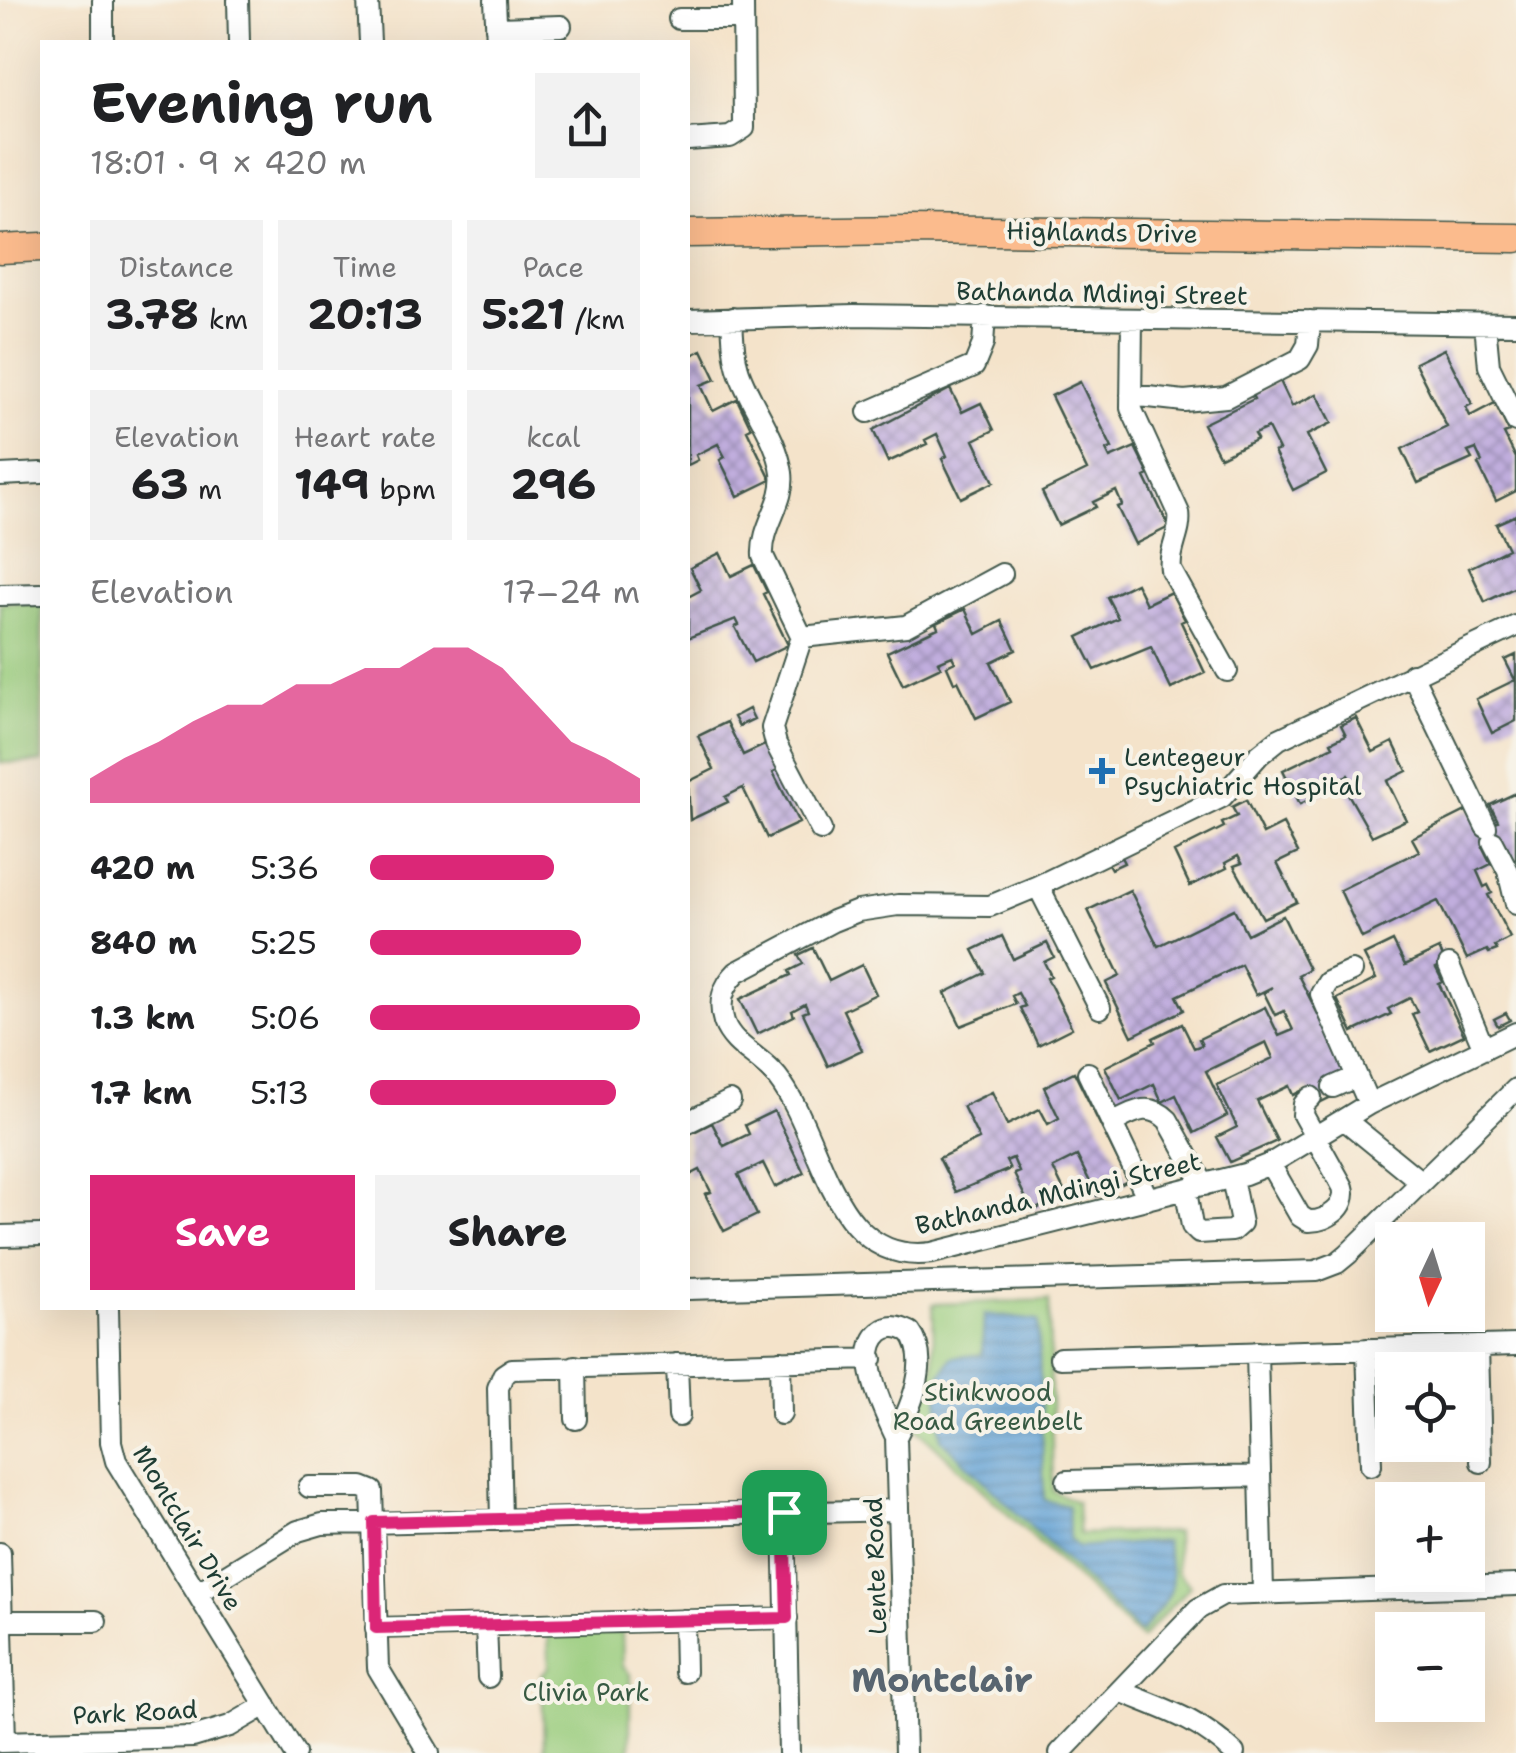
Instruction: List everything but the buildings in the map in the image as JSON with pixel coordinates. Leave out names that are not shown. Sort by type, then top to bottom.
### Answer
[{"type":"main road","name":"Highlands Drive","points":[[690,232],[906,230],[1516,238]]},
{"type":"main road","points":[[0,249],[40,248]]},
{"type":"street","points":[[102,0],[103,40]]},
{"type":"street","points":[[238,0],[239,40]]},
{"type":"street","points":[[368,0],[370,40]]},
{"type":"street","points":[[495,0],[497,35],[561,26]]},
{"type":"street","points":[[680,19],[743,10],[744,128],[730,137],[690,140]]},
{"type":"street","name":"Bathanda Mdingi Street","points":[[690,320],[854,315],[1516,324]]},
{"type":"street","points":[[868,412],[974,366],[983,344],[985,316]]},
{"type":"street","points":[[732,318],[738,368],[774,446],[783,476],[762,544],[764,556],[802,637],[772,728],[776,744],[822,830]]},
{"type":"street","points":[[1132,319],[1131,395],[1136,424],[1180,513],[1171,570],[1227,671]]},
{"type":"street","points":[[1131,395],[1184,400],[1226,397],[1300,359],[1308,344],[1310,321]]},
{"type":"street","points":[[1485,324],[1489,366],[1516,420]]},
{"type":"street","points":[[0,474],[40,473]]},
{"type":"street","points":[[802,637],[906,626],[1002,574]]},
{"type":"street","points":[[0,595],[40,594]]},
{"type":"street","name":"Bathanda Mdingi Street","points":[[1516,626],[1279,739],[1259,755],[1222,797],[1038,886],[990,906],[874,906],[833,921],[736,972],[722,996],[725,1024],[777,1076],[850,1220],[868,1240],[884,1249],[908,1254],[932,1252],[1232,1178],[1270,1164],[1369,1104],[1516,1033]]},
{"type":"street","points":[[1412,674],[1508,871],[1516,904]]},
{"type":"street","points":[[1038,886],[1100,1008]]},
{"type":"street","points":[[1449,964],[1484,1049]]},
{"type":"street","points":[[1352,971],[1328,982],[1321,994],[1369,1104]]},
{"type":"street","points":[[1088,1073],[1148,1199]]},
{"type":"street","points":[[1334,1087],[1356,1076]]},
{"type":"street","points":[[690,1290],[1316,1271],[1348,1254],[1516,1089]]},
{"type":"street","points":[[1270,1164],[1300,1216],[1308,1221],[1322,1220],[1342,1205],[1346,1195],[1314,1138],[1303,1109],[1311,1097]]},
{"type":"street","points":[[690,1121],[730,1102]]},
{"type":"street","points":[[1112,1123],[1140,1109],[1160,1112],[1168,1120],[1195,1188],[1192,1226],[1199,1234],[1232,1231],[1241,1223],[1232,1178]]},
{"type":"street","points":[[1345,1120],[1421,1182]]},
{"type":"street","points":[[0,1236],[40,1235]]},
{"type":"street","name":"Montclair Drive","points":[[108,1310],[112,1452],[295,1753]]},
{"type":"street","name":"Lente Road","points":[[896,1436],[877,1397],[872,1359],[873,1341],[886,1328],[904,1328],[916,1342],[918,1369],[916,1385],[896,1436],[904,1753]]},
{"type":"street","points":[[1060,1358],[1516,1345]]},
{"type":"street","points":[[1478,1346],[1478,1352]]},
{"type":"street","points":[[1367,1349],[1371,1465]]},
{"type":"street","points":[[1257,1352],[1263,1592]]},
{"type":"street","points":[[501,1520],[499,1381],[512,1369],[872,1359]]},
{"type":"street","points":[[780,1361],[781,1414]]},
{"type":"street","points":[[677,1364],[679,1416]]},
{"type":"street","points":[[575,1366],[576,1419]]},
{"type":"street","points":[[1067,1482],[1260,1476]]},
{"type":"street","points":[[309,1487],[368,1488],[373,1496],[380,1673],[430,1753]]},
{"type":"street","points":[[197,1592],[306,1528],[374,1522],[898,1510]]},
{"type":"street","points":[[784,1512],[789,1753]]},
{"type":"street","points":[[0,1553],[2,1742]]},
{"type":"street","points":[[1060,1753],[1209,1600],[1223,1594],[1516,1585]]},
{"type":"street","points":[[376,1628],[787,1618]]},
{"type":"street","points":[[684,1620],[685,1672]]},
{"type":"street","points":[[2,1621],[96,1621]]},
{"type":"street","points":[[486,1625],[488,1677]]},
{"type":"street","points":[[1120,1690],[1195,1722],[1234,1753]]},
{"type":"street","name":"Park Road","points":[[2,1742],[141,1746],[212,1733],[266,1705]]},
{"type":"green space","points":[[40,602],[40,762],[0,763],[0,603]]},
{"type":"green space","name":"Stinkwood Road Greenbelt","points":[[1049,1300],[1053,1491],[1077,1502],[1079,1534],[1176,1532],[1177,1572],[1190,1586],[1141,1639],[914,1426],[934,1366],[933,1304]]},
{"type":"green space","name":"Clivia Park","points":[[622,1632],[623,1667],[630,1674],[630,1753],[544,1751],[542,1675],[549,1667],[548,1633]]},
{"type":"water","name":"Stinkwood Road Greenbelt","points":[[984,1314],[1038,1321],[1044,1500],[1068,1506],[1069,1539],[1078,1548],[1165,1541],[1170,1592],[1140,1633],[941,1439],[937,1381],[952,1357],[982,1355]]},
{"type":"place","name":"Lentegeur Psychiatric Hospital","points":[[1102,771]]},
{"type":"district","name":"Montclair","points":[[942,1680]]},
{"type":"route","points":[[784,1512],[787,1618],[376,1628],[374,1522],[784,1512]]}]
